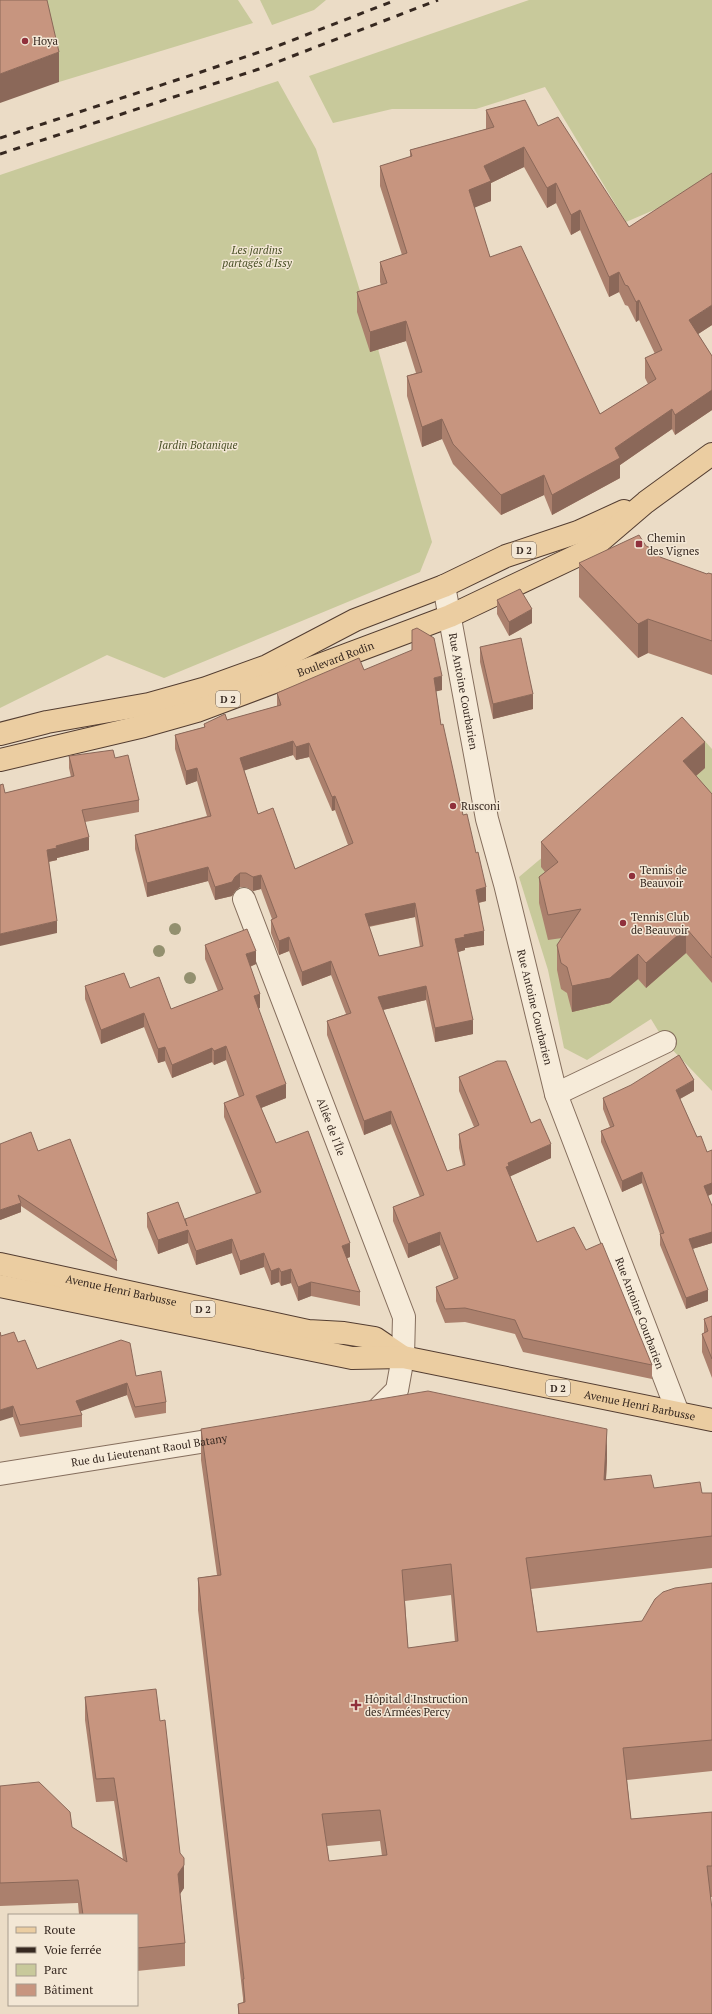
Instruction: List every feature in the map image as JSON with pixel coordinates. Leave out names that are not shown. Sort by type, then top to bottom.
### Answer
[{"type":"main road","name":"Boulevard Rodin","points":[[0,760],[197,711],[450,616],[591,549],[646,502],[712,454]]},
{"type":"main road","name":"Boulevard Rodin","points":[[0,734],[47,722],[150,704],[206,688],[266,666],[355,620],[444,586],[506,556],[578,532],[646,502]]},
{"type":"main road","name":"Avenue Henri Barbusse","points":[[0,1264],[308,1330],[344,1333],[375,1338],[403,1357]]},
{"type":"main road","name":"Avenue Henri Barbusse","points":[[0,1286],[352,1358],[403,1357],[712,1420]]},
{"type":"street","name":"Rue Antoine Courbarien","points":[[444,586],[487,819],[506,884],[556,1094],[678,1413]]},
{"type":"street","name":"Allée de l'Île","points":[[244,899],[404,1317],[403,1357]]},
{"type":"street","points":[[556,1094],[665,1042]]},
{"type":"street","points":[[349,1419],[372,1415],[397,1390],[403,1357]]},
{"type":"street","name":"Rue du Lieutenant Raoul Batany","points":[[0,1474],[249,1435]]},
{"type":"green space","points":[[41,0],[238,0],[253,23],[59,82]]},
{"type":"green space","points":[[260,0],[326,0],[314,10],[272,25]]},
{"type":"green space","points":[[529,0],[712,0],[712,185],[626,222],[545,87],[476,109],[392,109],[333,123],[309,76]]},
{"type":"green space","name":"Jardin Botanique","points":[[278,81],[316,149],[378,349],[432,542],[420,572],[164,678],[107,655],[0,708],[0,175]]},
{"type":"green space","name":"Tennis Club de Beauvoir","points":[[693,728],[712,749],[712,1091],[665,1042],[651,1019],[587,1060],[564,1048],[548,970],[519,877],[602,807],[657,757]]},
{"type":"building","name":"Hoya","points":[[0,0],[47,0],[59,52],[0,74]]},
{"type":"building","points":[[525,100],[538,126],[558,117],[629,227],[712,173],[712,305],[689,320],[712,356],[712,390],[675,415],[672,409],[615,448],[620,458],[552,495],[544,475],[501,495],[453,444],[442,419],[422,427],[407,376],[422,372],[406,321],[370,332],[357,292],[387,283],[380,262],[407,253],[380,166],[412,156],[410,150],[494,127],[486,110]],"holes":[[[524,147],[547,188],[556,183],[571,215],[580,210],[609,277],[619,272],[636,302],[639,300],[662,350],[645,358],[656,379],[600,414],[521,246],[490,257],[469,190],[491,181],[484,166]]]},
{"type":"building","points":[[639,535],[646,546],[662,552],[660,557],[707,574],[712,574],[712,641],[648,619],[638,624],[579,563]]},
{"type":"building","points":[[520,589],[532,609],[509,622],[497,600]]},
{"type":"building","points":[[417,628],[434,638],[442,676],[434,678],[441,725],[443,724],[463,815],[467,814],[486,887],[476,890],[484,931],[464,935],[465,937],[455,939],[473,1020],[435,1028],[426,986],[378,997],[447,1171],[465,1165],[459,1134],[479,1125],[459,1077],[497,1061],[506,1061],[531,1123],[540,1119],[551,1144],[508,1163],[509,1166],[506,1167],[537,1242],[574,1227],[586,1250],[602,1243],[652,1365],[523,1338],[515,1320],[465,1308],[445,1309],[436,1287],[458,1278],[440,1232],[408,1244],[393,1207],[424,1195],[391,1111],[364,1121],[327,1021],[351,1013],[331,961],[302,972],[289,937],[279,941],[271,920],[277,917],[261,875],[253,877],[246,873],[240,873],[232,882],[215,887],[208,867],[147,883],[135,835],[211,816],[197,768],[186,771],[175,735],[205,727],[204,724],[225,714],[227,720],[281,705],[277,693],[359,658],[364,670],[412,650],[412,630]],"holes":[[[293,741],[296,747],[309,743],[332,797],[335,796],[353,843],[295,869],[273,808],[258,814],[240,758]],[[415,903],[423,946],[379,956],[365,914]]]},
{"type":"building","points":[[521,638],[533,694],[493,704],[480,647]]},
{"type":"building","name":"Tennis Club de Beauvoir","points":[[682,717],[705,742],[683,761],[712,794],[712,958],[686,928],[646,963],[638,954],[610,978],[572,986],[567,967],[561,963],[557,945],[581,909],[548,915],[539,877],[558,862],[541,842]]},
{"type":"building","points":[[113,750],[115,758],[128,755],[139,800],[82,810],[89,837],[47,850],[57,921],[0,934],[0,785],[3,784],[5,793],[74,776],[69,756]]},
{"type":"building","points":[[247,929],[256,951],[246,954],[260,994],[254,996],[286,1084],[256,1096],[276,1143],[308,1131],[350,1243],[342,1246],[360,1292],[311,1282],[298,1287],[291,1269],[281,1272],[279,1268],[271,1271],[264,1253],[240,1261],[232,1239],[196,1251],[188,1230],[158,1240],[147,1213],[178,1202],[187,1226],[185,1219],[261,1192],[224,1103],[244,1095],[226,1046],[214,1051],[212,1048],[172,1065],[165,1047],[158,1049],[144,1013],[101,1030],[85,986],[124,973],[130,988],[159,977],[171,1009],[223,989],[205,945]]},
{"type":"building","points":[[679,1055],[694,1080],[676,1090],[697,1137],[701,1136],[707,1152],[712,1150],[712,1183],[704,1186],[712,1206],[712,1232],[689,1239],[708,1290],[686,1298],[660,1234],[664,1233],[642,1172],[622,1181],[601,1131],[614,1126],[603,1098],[631,1085]]},
{"type":"building","points":[[31,1132],[38,1151],[70,1139],[117,1261],[18,1195],[21,1203],[0,1210],[0,1144]]},
{"type":"building","points":[[712,1316],[712,1359],[702,1334],[708,1331],[704,1319]]},
{"type":"building","points":[[0,1332],[1,1336],[14,1332],[18,1342],[25,1340],[37,1369],[121,1340],[130,1343],[136,1376],[161,1371],[166,1402],[135,1407],[127,1383],[76,1401],[82,1415],[20,1425],[13,1406],[0,1410]]},
{"type":"building","name":"Hôpital d'Instruction des Armées Percy","points":[[428,1391],[607,1429],[604,1480],[651,1475],[654,1488],[700,1482],[702,1493],[712,1493],[712,1536],[526,1558],[537,1632],[642,1621],[655,1599],[663,1592],[675,1588],[712,1583],[712,1740],[623,1748],[631,1819],[712,1812],[712,1866],[707,1866],[712,1909],[712,2014],[239,2014],[238,2004],[245,2002],[244,1979],[198,1578],[221,1575],[201,1429]],"holes":[[[451,1564],[458,1641],[408,1648],[402,1570]],[[380,1810],[387,1855],[329,1861],[322,1814]]]},
{"type":"building","points":[[156,1689],[160,1721],[165,1720],[180,1853],[184,1858],[184,1865],[178,1874],[185,1943],[138,1948],[138,1914],[83,1914],[78,1880],[0,1883],[0,1786],[39,1782],[70,1812],[72,1827],[127,1862],[114,1778],[96,1779],[85,1697]]},
{"type":"railway","points":[[0,138],[280,45],[396,0]]},
{"type":"railway","points":[[0,154],[259,69],[438,0]]},
{"type":"place","name":"Hoya","points":[[25,41]]},
{"type":"place","name":"Chemin des Vignes","points":[[639,544]]},
{"type":"place","name":"Rusconi","points":[[453,806]]},
{"type":"place","name":"Tennis de Beauvoir","points":[[632,876]]},
{"type":"place","name":"Tennis Club de Beauvoir","points":[[623,923]]},
{"type":"place","name":"Hôpital d'Instruction des Armées Percy","points":[[356,1705]]},
{"type":"park label","name":"Les jardins partagés d'Issy","points":[[257,256]]}]
